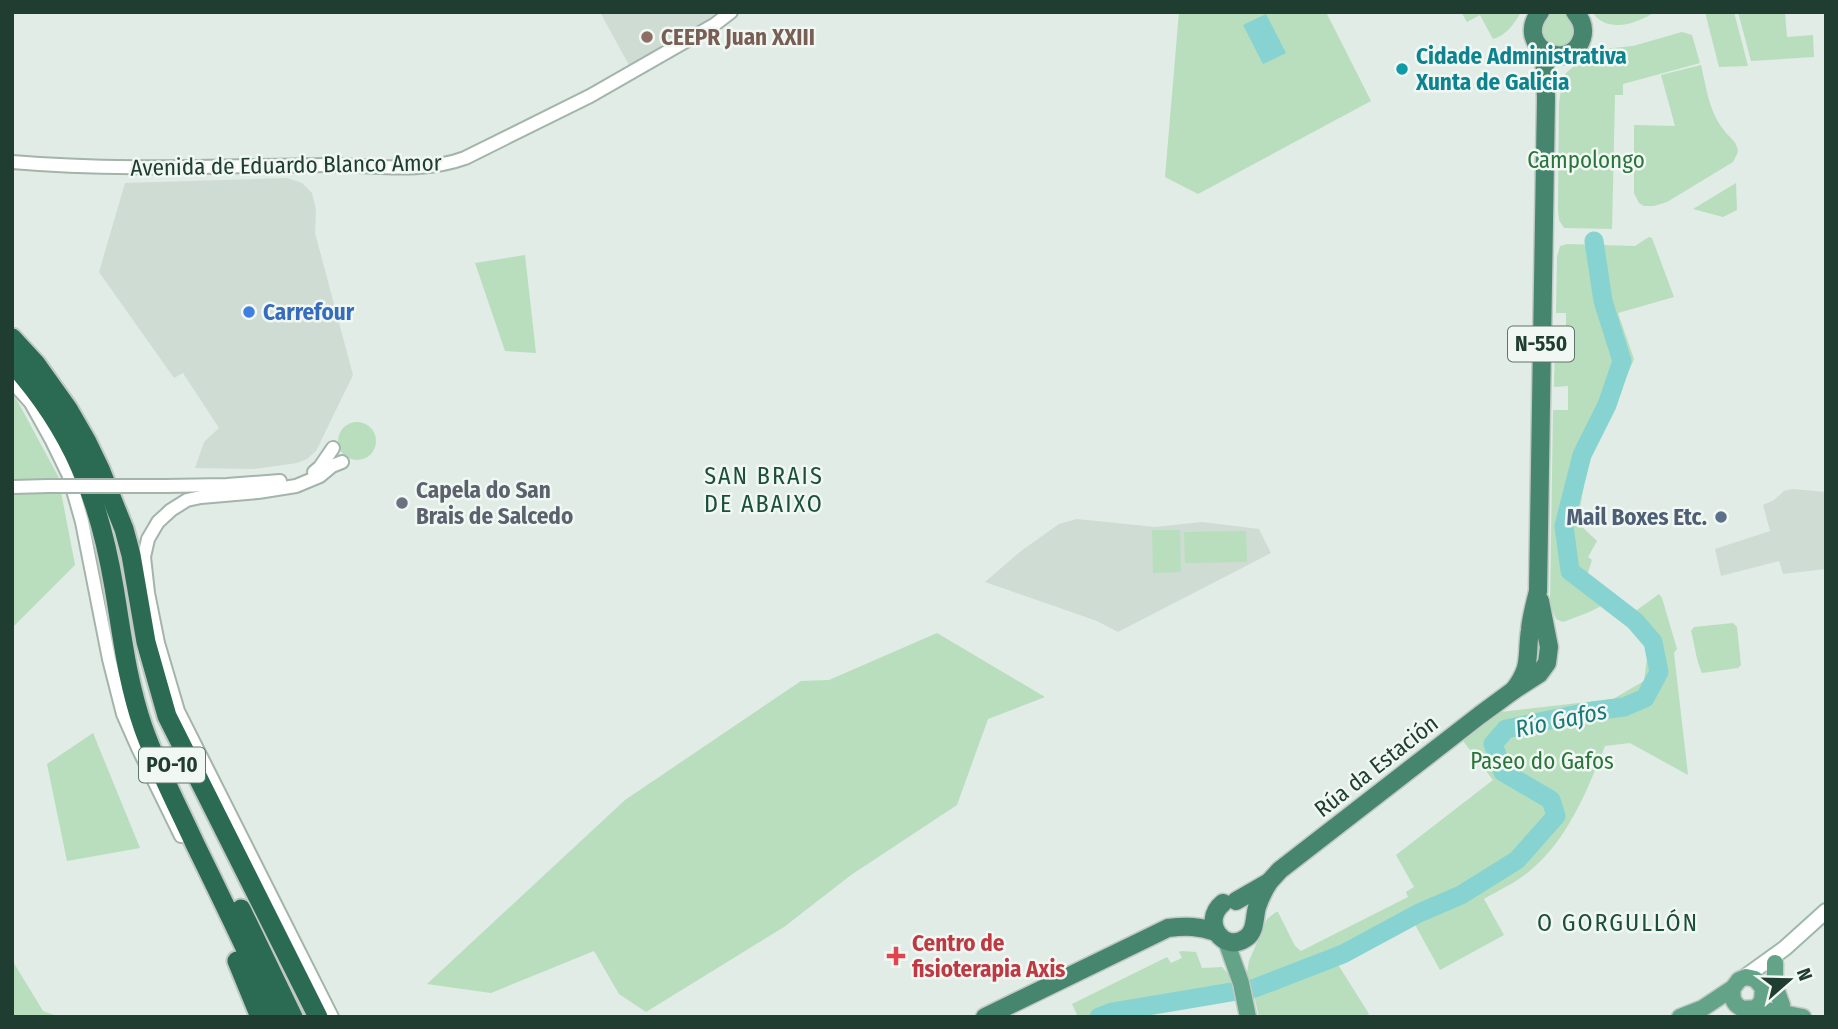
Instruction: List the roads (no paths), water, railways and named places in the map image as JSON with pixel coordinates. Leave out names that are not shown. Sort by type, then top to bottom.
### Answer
[{"type":"highway","points":[[1538,13],[1533,36],[1536,43],[1544,51],[1562,55],[1579,44],[1582,22],[1575,12]]},
{"type":"highway","name":"N-550","points":[[1544,51],[1546,98]]},
{"type":"highway","name":"N-550","points":[[1546,98],[1556,72],[1570,52]]},
{"type":"highway","name":"Rúa da Estación","points":[[1252,928],[1257,906],[1269,882],[1280,870],[1514,690],[1524,675],[1538,591],[1546,98]]},
{"type":"highway","name":"PO-10","points":[[12,338],[36,364],[68,408],[87,442],[110,494],[120,536],[142,676],[151,712],[163,746],[293,1017]]},
{"type":"highway","name":"PO-10","points":[[12,363],[54,416],[86,479],[101,522],[126,667],[152,751],[277,1017]]},
{"type":"highway","points":[[110,494],[131,555],[146,642],[167,716],[318,1017]]},
{"type":"highway","points":[[189,830],[192,858],[260,1017]]},
{"type":"highway","name":"Rúa da Estación","points":[[985,1017],[1168,928],[1182,917],[1202,913],[1230,902],[1269,882]]},
{"type":"highway","points":[[1168,928],[1189,925],[1202,927],[1221,936],[1238,942],[1252,928],[1253,913],[1248,907],[1230,902],[1215,913],[1213,926],[1221,936]]},
{"type":"main road","points":[[1680,1017],[1703,1008],[1785,948],[1826,911]]},
{"type":"main road","name":"Rúa da Estación","points":[[1241,984],[1242,957],[1252,928]]},
{"type":"main road","name":"Rúa da Estación","points":[[1221,936],[1241,984],[1248,1017]]},
{"type":"main road","points":[[1756,1008],[1762,1001],[1763,989],[1775,963],[1785,948]]},
{"type":"main road","points":[[1775,963],[1775,986],[1793,1012]]},
{"type":"main road","points":[[1737,983],[1751,978],[1759,982],[1763,989],[1793,1012]]},
{"type":"main road","points":[[1737,983],[1732,998],[1737,1005],[1747,1010],[1756,1008],[1793,1012]]},
{"type":"main road","points":[[1703,1008],[1737,1005]]},
{"type":"street","name":"Avenida de Eduardo Blanco Amor","points":[[12,162],[116,167],[414,167],[453,163],[602,90],[715,25],[731,12]]},
{"type":"street","points":[[12,382],[31,403],[69,476],[82,522],[109,659],[124,714],[192,858]]},
{"type":"street","points":[[12,487],[202,486],[278,481],[311,474],[320,467],[333,449]]},
{"type":"street","points":[[332,1017],[178,711],[158,643],[144,557],[148,539],[158,522],[187,500],[296,486],[320,476],[342,462]]},
{"type":"water","points":[[1266,14],[1286,53],[1263,64],[1243,25]]},
{"type":"waterway","name":"Río Gafos","points":[[1099,1017],[1112,1012],[1255,988],[1343,954],[1419,913],[1461,895],[1517,860],[1556,816],[1551,800],[1503,772],[1493,744],[1506,729],[1624,707],[1645,698],[1659,672],[1653,642],[1635,621],[1570,571],[1564,526],[1582,455],[1607,405],[1622,361],[1603,301],[1594,241]]},
{"type":"place","name":"CEEPR Juan XXIII","points":[[647,37]]},
{"type":"place","name":"Cidade Administrativa Xunta de Galicia","points":[[1402,69]]},
{"type":"place","name":"Carrefour","points":[[249,312]]},
{"type":"place","name":"Capela do San Brais de Salcedo","points":[[402,503]]},
{"type":"place","name":"Mail Boxes Etc.","points":[[1721,517]]},
{"type":"place","name":"Centro de fisioterapia Axis","points":[[896,956]]},
{"type":"district","name":"SAN BRAIS DE ABAIXO","points":[[764,490]]},
{"type":"district","name":"O GORGULLÓN","points":[[1618,923]]},
{"type":"park label","name":"Campolongo","points":[[1586,160]]},
{"type":"park label","name":"Paseo do Gafos","points":[[1542,761]]}]
